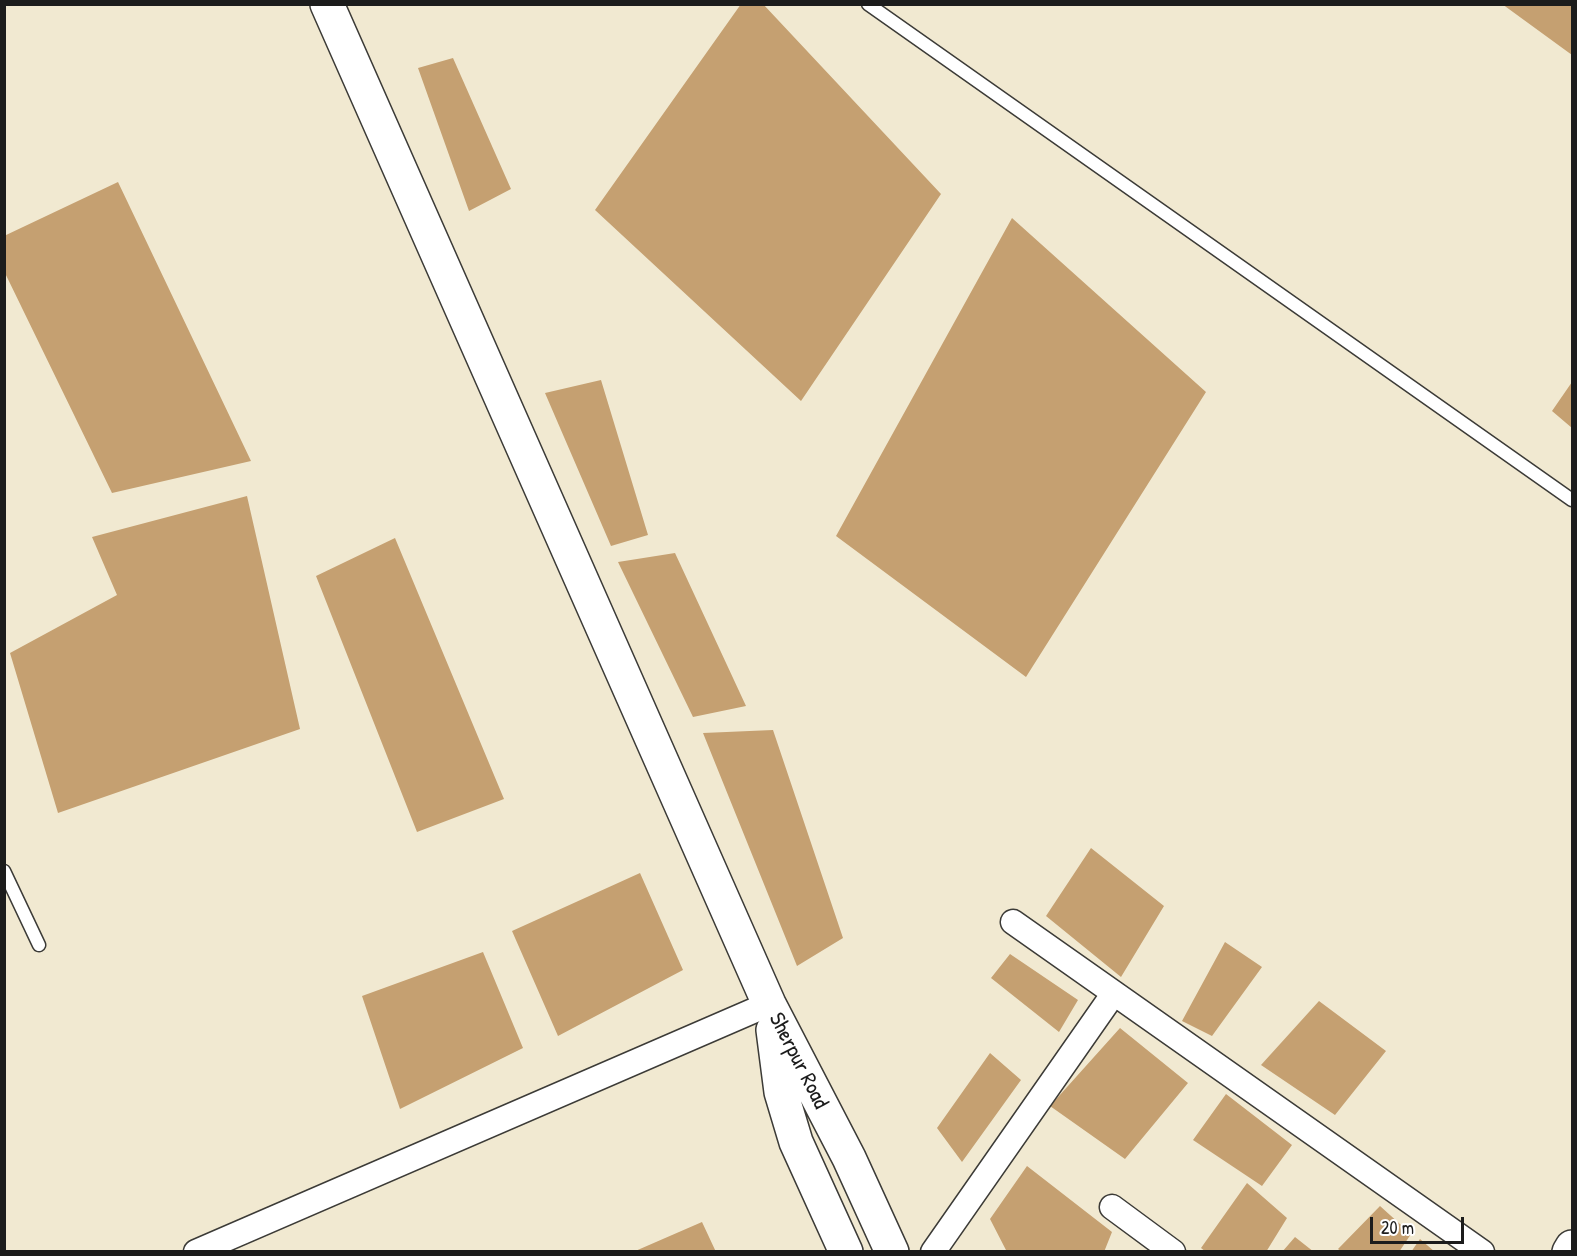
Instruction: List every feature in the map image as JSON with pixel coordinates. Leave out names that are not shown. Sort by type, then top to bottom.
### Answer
[{"type":"street","points":[[195,1251],[769,1004],[327,4]]},
{"type":"street","points":[[1013,922],[1482,1251]]},
{"type":"street","points":[[933,1251],[1114,993]]},
{"type":"street","name":"Sherpur Road","points":[[769,1004],[781,1092],[796,1142],[846,1251]]},
{"type":"street","name":"Sherpur Road","points":[[769,1004],[849,1158],[892,1251]]},
{"type":"street","points":[[1112,1207],[1173,1251]]},
{"type":"street","points":[[1569,1251],[1572,1247]]},
{"type":"lane","points":[[868,4],[1572,500]]},
{"type":"lane","points":[[4,871],[39,945]]},
{"type":"building","points":[[741,4],[763,4],[941,194],[801,401],[595,210]]},
{"type":"building","points":[[1502,4],[1572,4],[1572,55]]},
{"type":"building","points":[[453,58],[511,189],[469,211],[418,68]]},
{"type":"building","points":[[118,182],[251,461],[112,493],[4,271],[4,236]]},
{"type":"building","points":[[1012,218],[1206,392],[1026,677],[836,536]]},
{"type":"building","points":[[601,380],[648,535],[611,546],[545,393]]},
{"type":"building","points":[[1572,382],[1572,428],[1552,411]]},
{"type":"building","points":[[247,496],[300,729],[58,813],[10,653],[117,595],[92,537]]},
{"type":"building","points":[[395,538],[504,799],[417,832],[316,576]]},
{"type":"building","points":[[675,553],[746,706],[693,717],[618,562]]},
{"type":"building","points":[[773,730],[843,938],[797,966],[703,733]]},
{"type":"building","points":[[1091,848],[1164,906],[1121,977],[1046,916]]},
{"type":"building","points":[[640,873],[683,970],[558,1036],[512,931]]},
{"type":"building","points":[[1225,942],[1262,967],[1212,1036],[1182,1021]]},
{"type":"building","points":[[483,952],[523,1048],[400,1109],[362,996]]},
{"type":"building","points":[[1010,954],[1078,1000],[1059,1032],[991,978]]},
{"type":"building","points":[[1319,1001],[1386,1051],[1335,1115],[1261,1065]]},
{"type":"building","points":[[1120,1028],[1188,1083],[1125,1159],[1050,1106]]},
{"type":"building","points":[[990,1053],[1021,1080],[962,1162],[937,1128]]},
{"type":"building","points":[[1226,1094],[1292,1145],[1262,1186],[1193,1140]]},
{"type":"building","points":[[1027,1166],[1112,1232],[1104,1252],[1007,1252],[990,1219]]},
{"type":"building","points":[[1247,1183],[1287,1218],[1266,1252],[1206,1252],[1201,1248]]},
{"type":"building","points":[[1380,1206],[1411,1234],[1399,1252],[1342,1252],[1338,1249]]},
{"type":"building","points":[[702,1222],[716,1252],[633,1252]]},
{"type":"building","points":[[1295,1237],[1314,1252],[1282,1252]]},
{"type":"building","points":[[1420,1239],[1435,1252],[1411,1252]]}]
